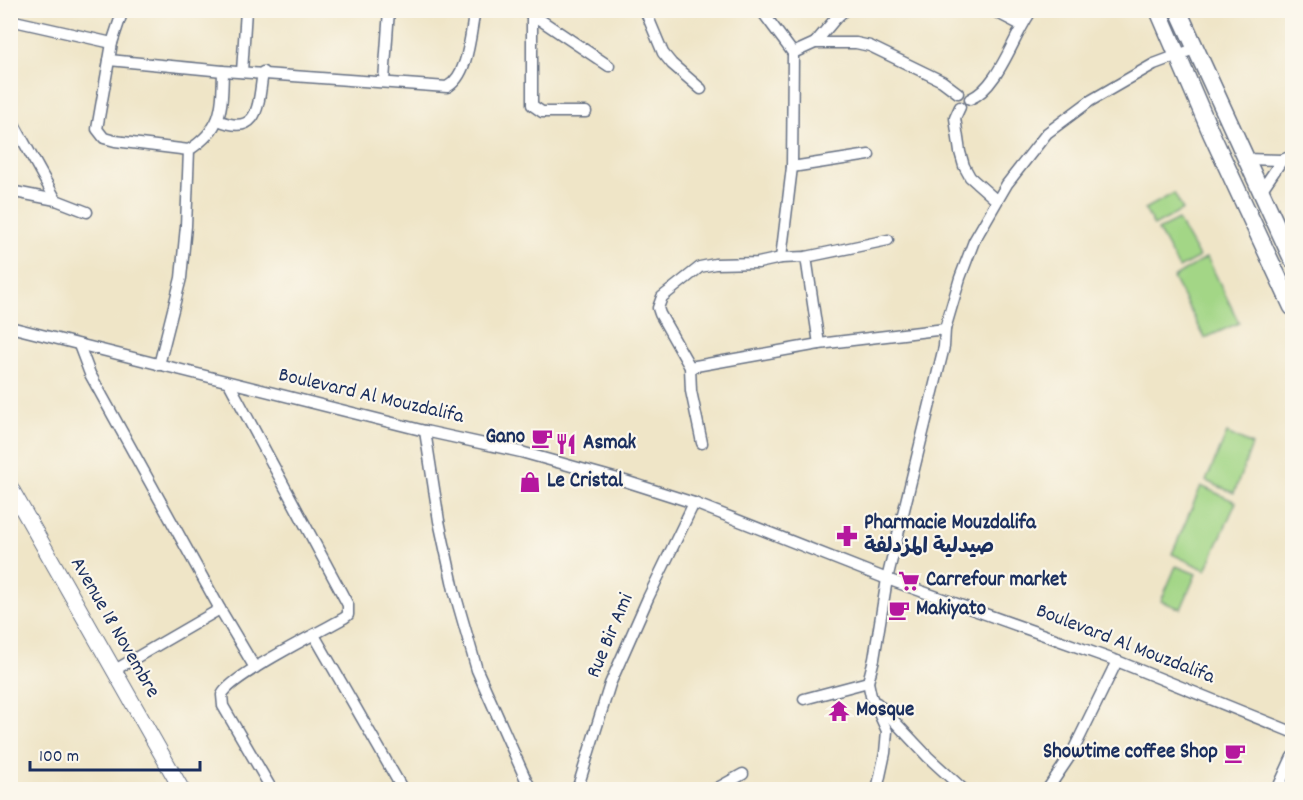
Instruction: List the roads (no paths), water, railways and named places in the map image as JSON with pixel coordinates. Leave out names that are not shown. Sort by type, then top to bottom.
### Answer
[{"type":"main road","points":[[1158,10],[1224,163],[1293,308]]},
{"type":"main road","points":[[1178,10],[1194,49],[1293,259]]},
{"type":"street","points":[[123,10],[112,43],[97,129],[104,138],[189,150],[202,141],[218,120],[222,104],[223,71]]},
{"type":"street","points":[[242,72],[246,10]]},
{"type":"street","points":[[384,81],[389,10]]},
{"type":"street","points":[[109,60],[223,71],[263,72],[447,87],[455,82],[462,72],[475,10]]},
{"type":"street","points":[[645,10],[663,53],[701,89]]},
{"type":"street","points":[[761,10],[793,53],[792,167],[781,258]]},
{"type":"street","points":[[815,43],[844,10]]},
{"type":"street","points":[[992,10],[1021,25]]},
{"type":"street","points":[[960,107],[967,106],[970,99],[978,96],[991,81],[1021,25],[1032,10]]},
{"type":"street","points":[[529,12],[609,66]]},
{"type":"street","points":[[529,12],[532,105],[542,112],[586,112]]},
{"type":"street","points":[[10,20],[112,43]]},
{"type":"street","points":[[793,53],[815,43],[856,43],[870,46],[942,81],[958,93],[966,93],[970,99]]},
{"type":"street","points":[[877,789],[887,731],[871,696],[868,682],[887,579],[944,347],[945,329],[974,241],[996,200],[1047,133],[1090,101],[1154,64],[1194,49]]},
{"type":"street","points":[[218,120],[230,126],[249,123],[256,114],[263,72]]},
{"type":"street","points":[[958,93],[955,100],[960,107]]},
{"type":"street","points":[[960,107],[955,118],[964,166],[975,182],[996,200]]},
{"type":"street","points":[[10,117],[56,200]]},
{"type":"street","points":[[159,365],[181,278],[189,150]]},
{"type":"street","points":[[792,167],[869,155]]},
{"type":"street","points":[[1246,159],[1287,158]]},
{"type":"street","points":[[1261,191],[1287,158]]},
{"type":"street","points":[[10,191],[56,200],[87,212]]},
{"type":"street","points":[[702,443],[691,391],[690,367],[660,314],[658,308],[662,297],[700,267],[806,257],[888,240]]},
{"type":"street","points":[[806,257],[819,344]]},
{"type":"street","name":"Boulevard Al Mouzdalifa","points":[[10,327],[424,431],[521,452],[625,481],[694,503],[887,579],[1117,661],[1293,732]]},
{"type":"street","points":[[690,367],[819,344],[945,329]]},
{"type":"street","points":[[79,345],[90,374],[255,668]]},
{"type":"street","points":[[229,383],[348,605],[348,615],[255,668],[224,690],[221,699],[223,706],[272,789]]},
{"type":"street","points":[[424,431],[439,521],[454,590],[477,670],[532,789]]},
{"type":"street","name":"Avenue 18 Novembre","points":[[10,486],[182,789]]},
{"type":"street","name":"Rue Bir Ami","points":[[577,789],[610,684],[694,503]]},
{"type":"street","points":[[113,670],[220,609]]},
{"type":"street","points":[[314,635],[403,789]]},
{"type":"street","points":[[1047,789],[1071,753],[1117,661]]},
{"type":"street","points":[[804,699],[868,682]]},
{"type":"street","points":[[871,696],[928,757],[964,789]]},
{"type":"street","points":[[1277,789],[1293,757]]},
{"type":"street","points":[[714,789],[743,774]]},
{"type":"place","name":"Gano","points":[[542,438]]},
{"type":"place","name":"Asmak","points":[[566,444]]},
{"type":"place","name":"Le Cristal","points":[[530,482]]},
{"type":"place","name":"Pharmacie Mouzdalifa صيدلية المزدلفة","points":[[847,536]]},
{"type":"place","name":"Carrefour market","points":[[909,581]]},
{"type":"place","name":"Makiyato","points":[[899,610]]},
{"type":"place","name":"Mosque","points":[[839,711]]},
{"type":"place","name":"Showtime coffee Shop","points":[[1235,753]]}]
